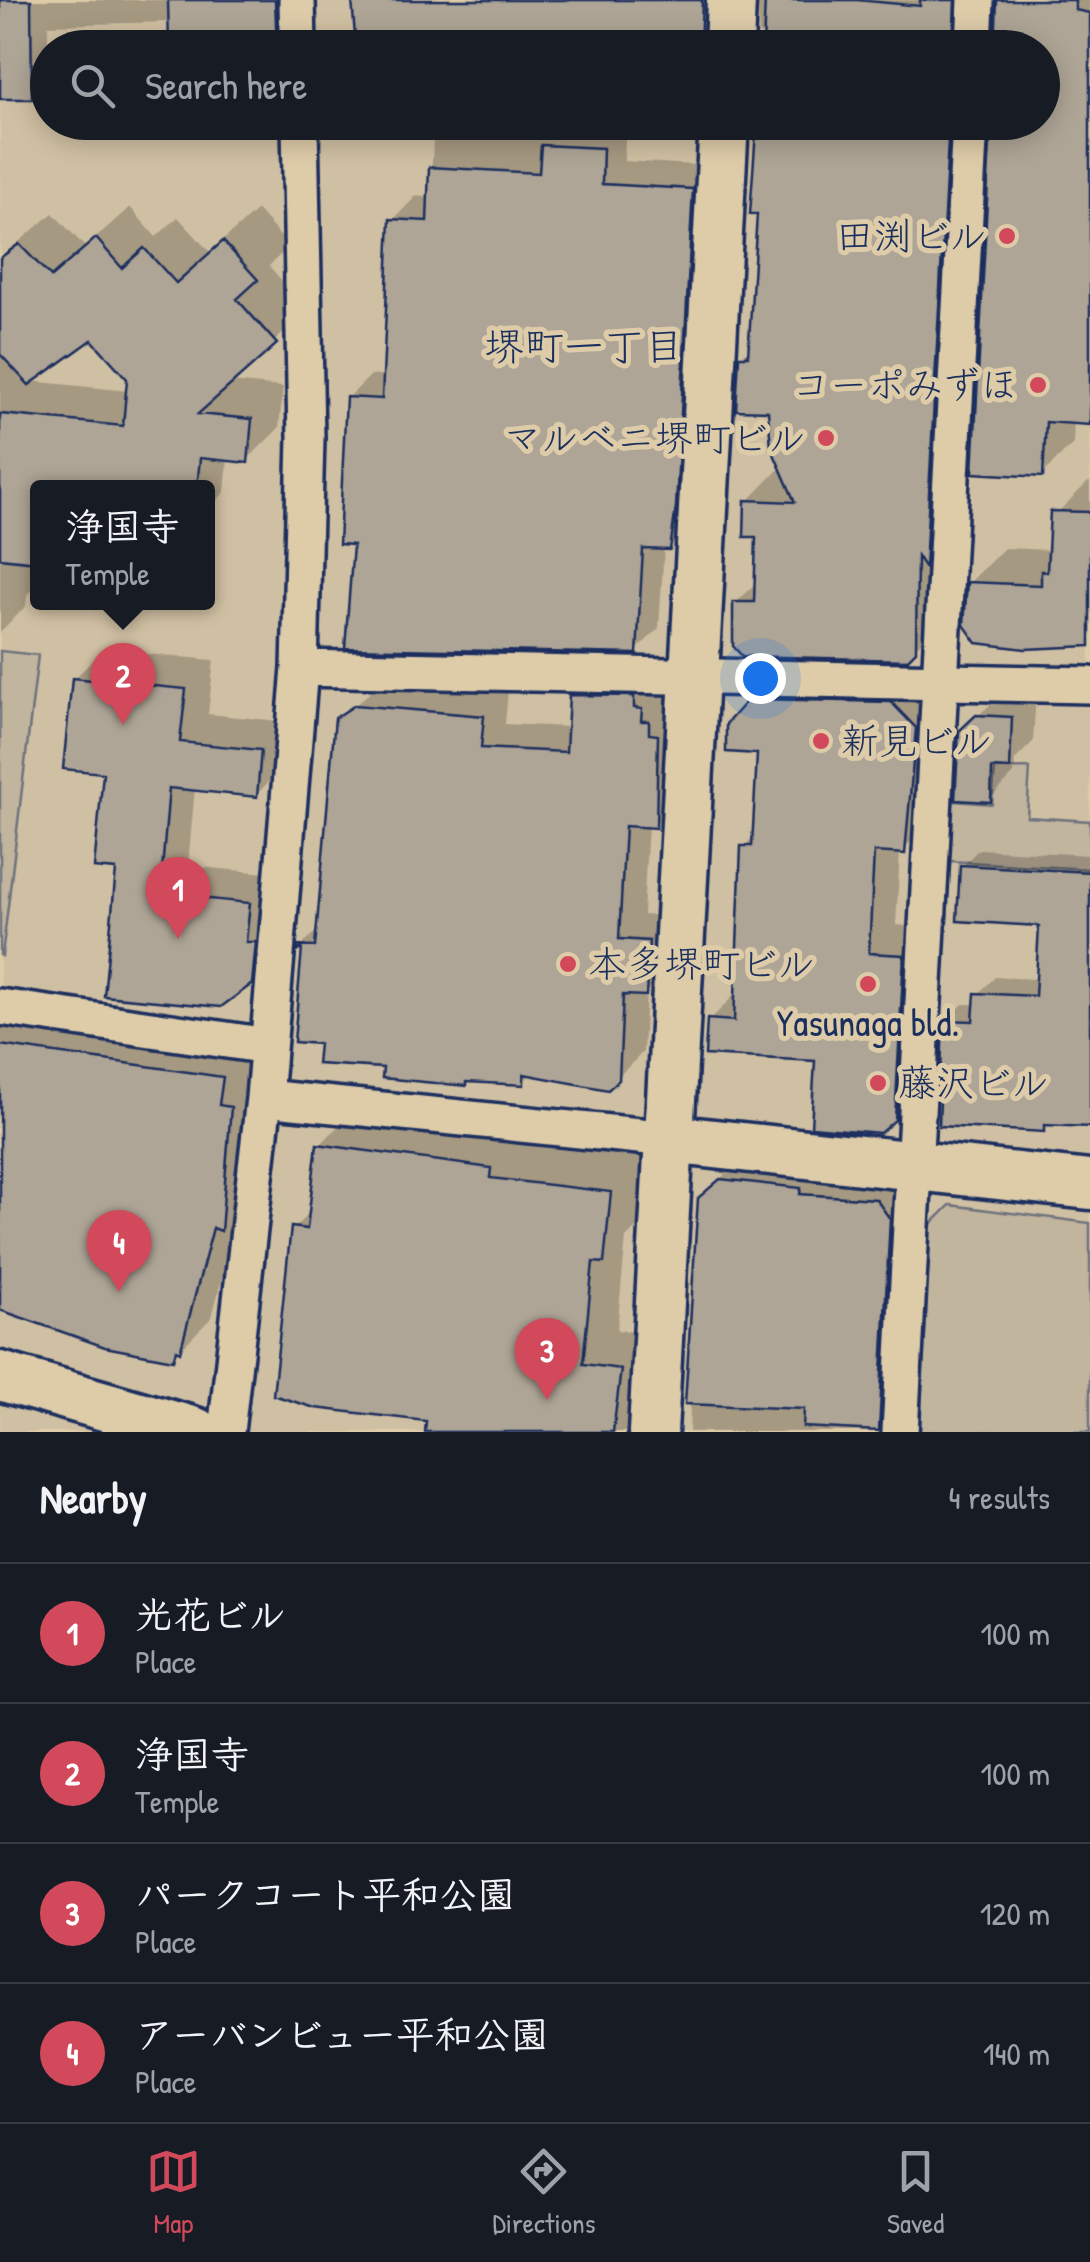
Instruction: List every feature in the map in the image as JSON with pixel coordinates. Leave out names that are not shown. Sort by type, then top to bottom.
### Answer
[{"type":"street","points":[[297,0],[298,30]]},
{"type":"street","points":[[729,30],[731,0]]},
{"type":"street","points":[[975,30],[976,0]]},
{"type":"street","points":[[226,1432],[264,1098],[300,668],[306,438],[300,140]]},
{"type":"street","points":[[652,1432],[723,140]]},
{"type":"street","points":[[900,1432],[944,682],[969,140]]},
{"type":"street","points":[[300,668],[1090,685]]},
{"type":"street","points":[[0,1006],[268,1046]]},
{"type":"street","points":[[264,1098],[1090,1186]]},
{"type":"street","points":[[0,1376],[195,1432]]},
{"type":"shaded area","points":[[0,0],[1090,0],[1090,1432],[0,1432]]},
{"type":"shaded area","points":[[0,651],[38,655],[2,956],[0,955]]},
{"type":"shaded area","points":[[1030,768],[1027,817],[1090,821],[1090,869],[949,861],[953,801],[992,804],[995,769]]},
{"type":"shaded area","points":[[950,1205],[1090,1223],[1090,1432],[920,1432],[930,1225]]},
{"type":"building","points":[[0,0],[31,0],[30,99],[0,99]]},
{"type":"building","points":[[168,0],[275,0],[276,30],[169,30]]},
{"type":"building","points":[[352,0],[702,0],[701,30],[354,30]]},
{"type":"building","points":[[765,0],[857,0],[920,6],[920,0],[955,0],[954,30],[764,30]]},
{"type":"building","points":[[997,0],[1075,0],[1075,10],[1090,13],[1090,425],[1046,422],[1043,477],[973,473],[990,140],[1060,140],[1060,30],[996,30]]},
{"type":"building","points":[[755,140],[948,140],[925,568],[917,556],[916,651],[907,660],[742,656],[733,646],[733,602],[754,602],[756,537],[744,537],[745,500],[795,502],[771,447],[768,411],[736,410],[739,356],[748,356],[757,214],[750,214]]},
{"type":"building","points":[[541,145],[603,148],[602,184],[693,189],[676,507],[670,550],[643,549],[637,654],[345,648],[353,545],[339,544],[346,397],[382,399],[390,219],[427,221],[429,167],[539,173]]},
{"type":"building","points":[[96,238],[122,268],[144,248],[176,283],[223,241],[258,280],[237,299],[277,344],[198,414],[252,419],[248,463],[200,458],[198,480],[30,480],[30,561],[0,558],[0,414],[123,426],[127,379],[92,340],[29,385],[0,354],[0,258],[19,244],[51,277]]},
{"type":"building","points":[[1050,511],[1090,512],[1090,646],[1025,649],[977,643],[964,625],[967,582],[1041,585],[1041,571],[1047,572]]},
{"type":"building","points":[[72,678],[186,689],[180,742],[261,750],[257,797],[169,788],[160,894],[250,903],[246,942],[256,942],[252,984],[221,1007],[104,996],[116,870],[94,868],[103,773],[63,769]]},
{"type":"building","points":[[569,695],[634,696],[634,708],[642,709],[641,721],[649,721],[649,734],[658,735],[656,828],[625,826],[619,939],[649,941],[646,996],[623,995],[619,1080],[608,1090],[524,1074],[524,1085],[466,1082],[466,1086],[382,1078],[383,1068],[317,1064],[319,1044],[294,1042],[302,948],[298,951],[298,946],[315,947],[335,718],[355,705],[484,716],[481,748],[566,752]]},
{"type":"building","points":[[748,699],[891,702],[916,728],[905,854],[874,852],[869,953],[904,955],[895,1120],[880,1133],[811,1127],[815,1061],[705,1055],[707,1019],[734,1021],[741,846],[752,846],[757,754],[726,752],[726,724]]},
{"type":"building","points":[[976,715],[1012,717],[1010,769],[992,768],[991,802],[955,800],[959,731]]},
{"type":"building","points":[[960,865],[1090,872],[1090,1127],[1044,1125],[1044,1132],[939,1126],[943,1020],[973,1021],[975,993],[1035,996],[1039,926],[957,921]]},
{"type":"building","points":[[0,1045],[223,1077],[219,1105],[231,1107],[221,1231],[213,1228],[180,1352],[176,1350],[173,1360],[105,1347],[0,1310]]},
{"type":"building","points":[[317,1144],[491,1168],[490,1178],[611,1192],[604,1263],[593,1262],[583,1364],[621,1369],[613,1432],[425,1432],[426,1421],[315,1408],[273,1395],[291,1227],[307,1229]]},
{"type":"building","points":[[720,1179],[801,1188],[800,1194],[876,1199],[890,1219],[879,1431],[803,1427],[804,1409],[685,1404],[698,1198]]},
{"type":"place","name":"田渕ビル","points":[[1007,236]]},
{"type":"place","name":"コーポみずほ","points":[[1038,385]]},
{"type":"place","name":"マルベニ堺町ビル","points":[[826,438]]},
{"type":"place","name":"浄国寺","points":[[123,725]]},
{"type":"place","name":"新見ビル","points":[[821,741]]},
{"type":"place","name":"光花ビル","points":[[178,939]]},
{"type":"place","name":"本多堺町ビル","points":[[568,964]]},
{"type":"place","name":"Yasunaga bld.","points":[[868,984]]},
{"type":"place","name":"藤沢ビル","points":[[878,1083]]},
{"type":"place","name":"アーバンビュー平和公園","points":[[119,1292]]},
{"type":"place","name":"パークコート平和公園","points":[[547,1400]]},
{"type":"district","name":"堺町一丁目","points":[[584,346]]}]
